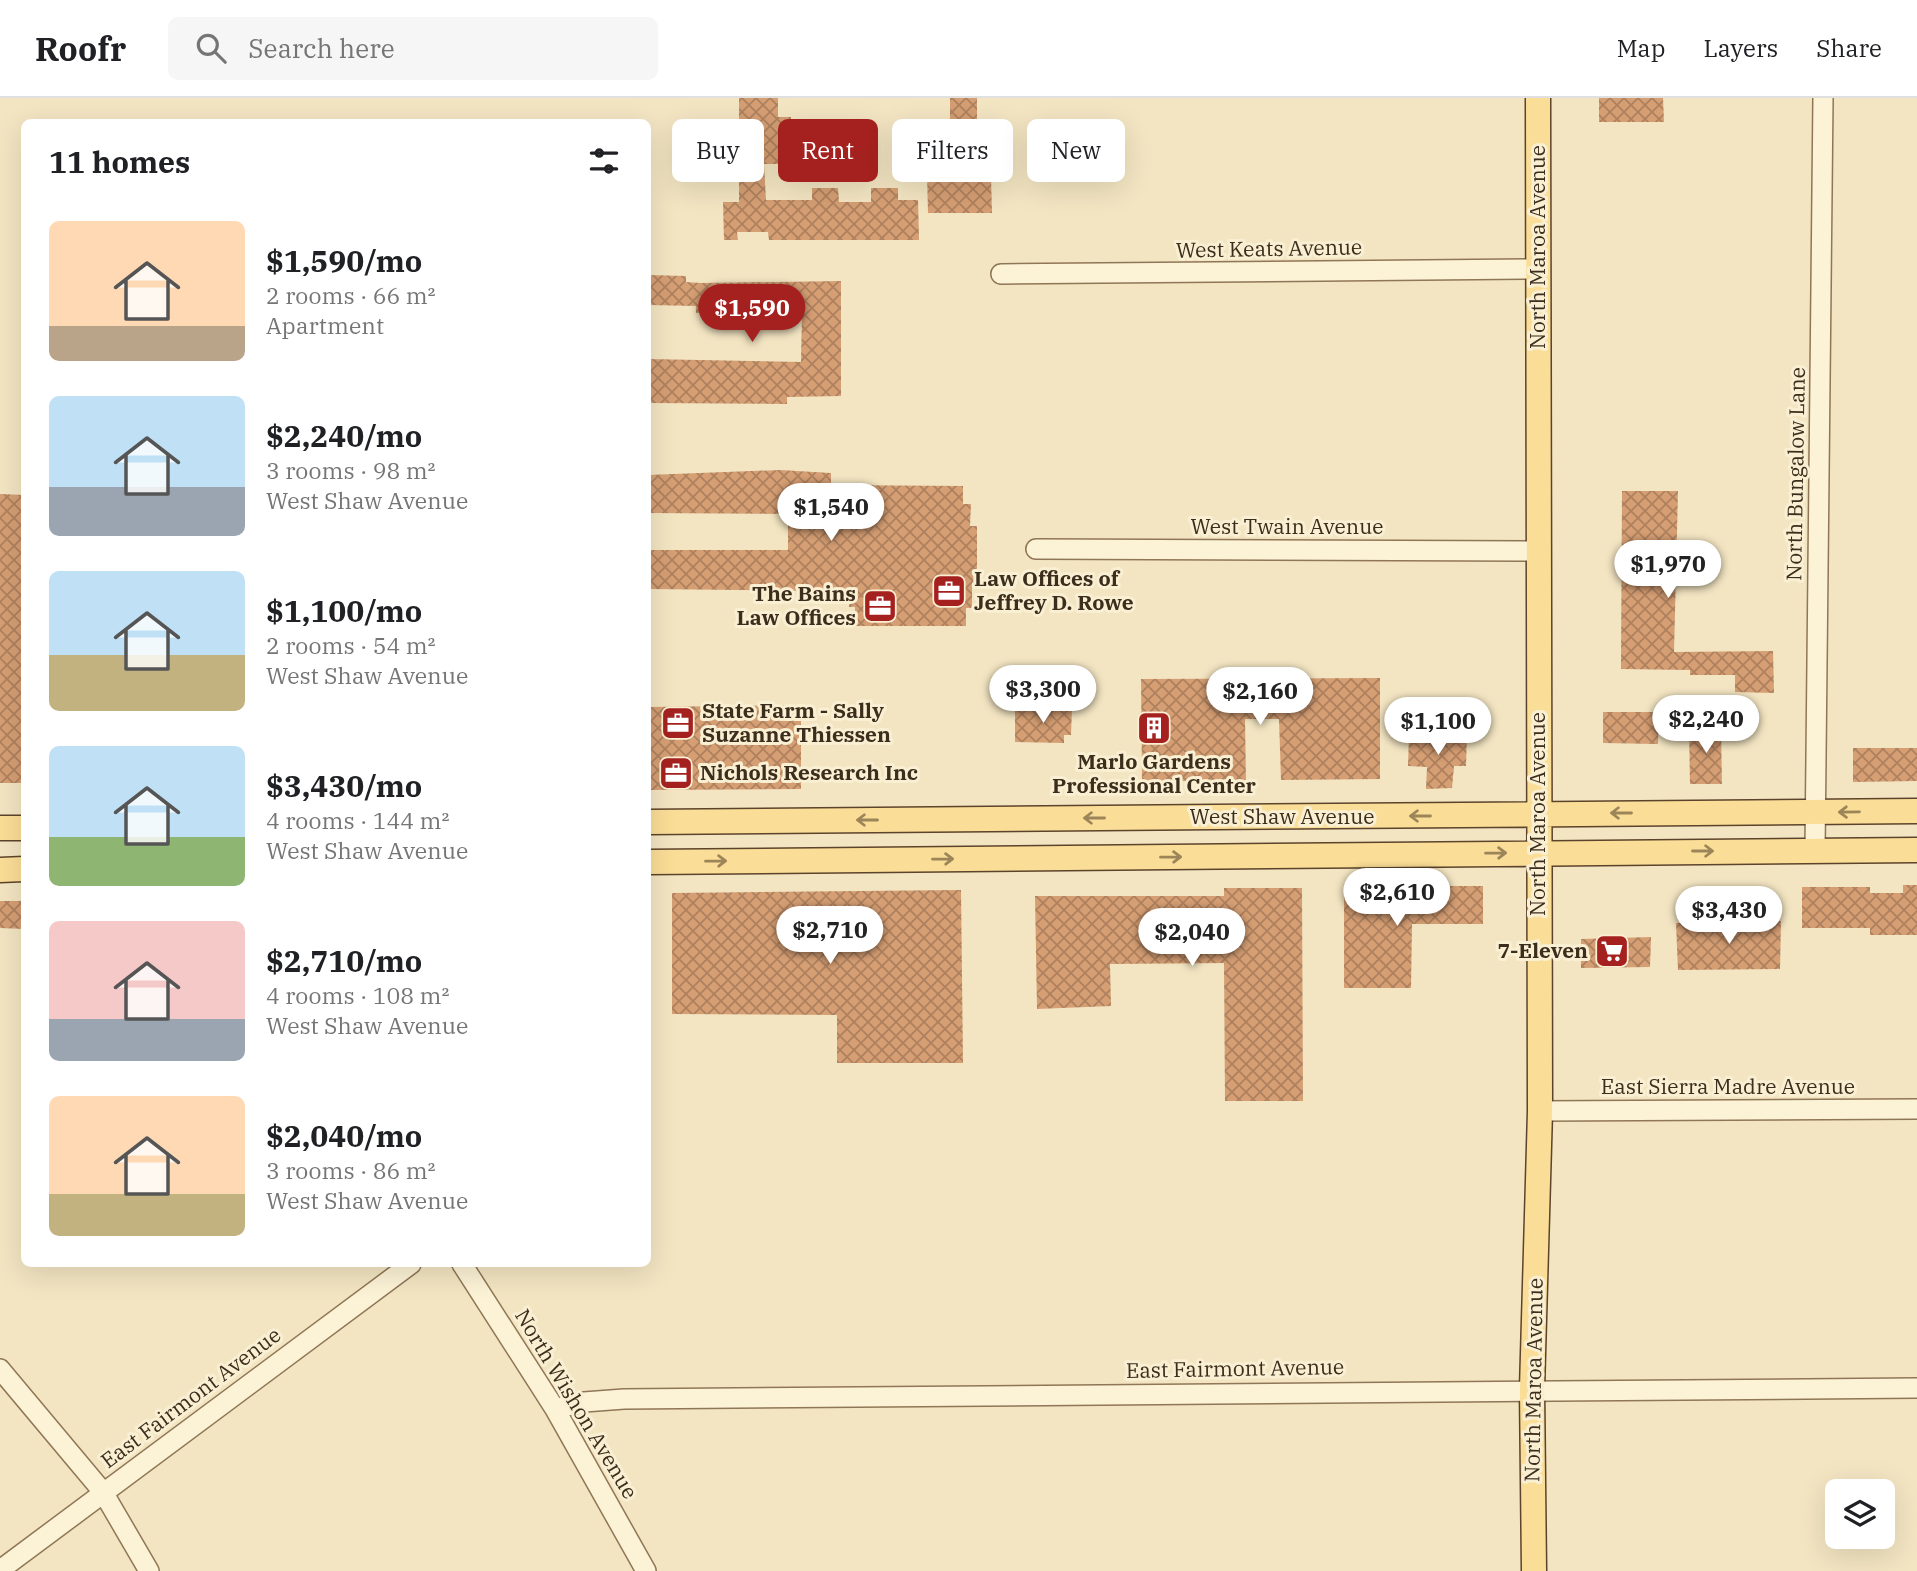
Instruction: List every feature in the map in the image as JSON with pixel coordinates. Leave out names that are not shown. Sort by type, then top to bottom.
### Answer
[{"type":"main road","name":"North Maroa Avenue","points":[[1534,1571],[1532,1389],[1540,1111],[1537,853],[1538,98]]},
{"type":"main road","name":"West Shaw Avenue","points":[[651,822],[1917,811]]},
{"type":"main road","points":[[0,828],[21,828]]},
{"type":"main road","name":"West Shaw Avenue","points":[[651,862],[1917,850]]},
{"type":"main road","points":[[0,870],[21,869]]},
{"type":"street","name":"North Bungalow Lane","points":[[1815,851],[1823,98]]},
{"type":"street","name":"West Keats Avenue","points":[[1001,274],[1537,270]]},
{"type":"street","name":"West Twain Avenue","points":[[1035,549],[1538,551]]},
{"type":"street","name":"East Sierra Madre Avenue","points":[[1540,1111],[1917,1109]]},
{"type":"street","name":"East Fairmont Avenue","points":[[0,1570],[407,1267]]},
{"type":"street","name":"North Wishon Avenue","points":[[464,1267],[555,1409],[646,1571]]},
{"type":"street","points":[[0,1369],[103,1492],[149,1571]]},
{"type":"street","name":"East Fairmont Avenue","points":[[555,1409],[584,1402],[624,1399],[1532,1389],[1917,1388]]},
{"type":"building","points":[[739,98],[778,98],[778,117],[791,117],[778,119],[778,164],[764,164],[764,119],[739,119]]},
{"type":"building","points":[[950,98],[977,98],[977,119],[950,119]]},
{"type":"building","points":[[1599,98],[1663,98],[1664,122],[1599,122]]},
{"type":"building","points":[[764,164],[766,200],[812,200],[812,188],[838,188],[839,202],[871,202],[871,188],[898,188],[898,200],[918,200],[919,240],[769,240],[768,232],[737,232],[738,240],[724,240],[723,202],[739,202],[739,182],[764,182]]},
{"type":"building","points":[[927,182],[991,182],[992,213],[928,213]]},
{"type":"building","points":[[651,275],[686,276],[686,282],[701,283],[841,281],[841,396],[787,397],[787,404],[651,403],[651,359],[801,362],[802,311],[696,313],[696,306],[651,305]]},
{"type":"building","points":[[780,470],[831,473],[831,485],[963,486],[963,504],[971,504],[970,526],[977,526],[977,588],[972,588],[972,608],[966,608],[966,626],[855,626],[855,607],[849,607],[849,591],[651,589],[651,550],[788,550],[788,514],[651,513],[651,475]]},
{"type":"building","points":[[1622,491],[1678,491],[1674,652],[1773,651],[1774,693],[1735,692],[1735,675],[1690,675],[1690,670],[1621,669]]},
{"type":"building","points":[[0,494],[21,495],[21,783],[0,783]]},
{"type":"building","name":"Marlo Gardens Professional Center","points":[[1380,678],[1380,779],[1281,780],[1279,719],[1245,719],[1246,781],[1142,781],[1141,679]]},
{"type":"building","points":[[801,705],[801,789],[651,790],[651,707]]},
{"type":"building","points":[[1015,708],[1072,708],[1071,735],[1064,735],[1064,743],[1015,742]]},
{"type":"building","points":[[1603,712],[1659,712],[1658,744],[1603,743]]},
{"type":"building","points":[[1689,726],[1721,726],[1722,784],[1690,784]]},
{"type":"building","points":[[1467,734],[1466,766],[1454,766],[1452,788],[1426,789],[1427,767],[1408,766],[1409,735]]},
{"type":"building","points":[[1853,748],[1917,748],[1917,781],[1853,782]]},
{"type":"building","points":[[1903,885],[1917,885],[1917,935],[1870,935],[1870,928],[1802,928],[1802,887],[1870,887],[1870,893],[1903,893]]},
{"type":"building","points":[[1344,886],[1483,886],[1483,924],[1412,924],[1411,988],[1344,988]]},
{"type":"building","points":[[1224,888],[1302,888],[1303,1101],[1225,1101],[1224,963],[1110,964],[1111,1006],[1037,1009],[1035,896],[1224,896]]},
{"type":"building","points":[[961,890],[963,1063],[837,1063],[837,1015],[672,1014],[672,893]]},
{"type":"building","points":[[0,901],[21,901],[21,929],[0,928]]},
{"type":"building","points":[[1781,921],[1780,969],[1678,970],[1676,923]]},
{"type":"building","points":[[1651,937],[1650,967],[1581,968],[1581,939]]},
{"type":"place","name":"Law Offices of Jeffrey D. Rowe","points":[[949,591]]},
{"type":"place","name":"The Bains Law Offices","points":[[880,606]]},
{"type":"place","name":"State Farm - Sally Suzanne Thiessen","points":[[678,723]]},
{"type":"place","name":"Marlo Gardens Professional Center","points":[[1154,728]]},
{"type":"place","name":"Nichols Research Inc","points":[[676,773]]},
{"type":"place","name":"7-Eleven","points":[[1612,951]]}]
